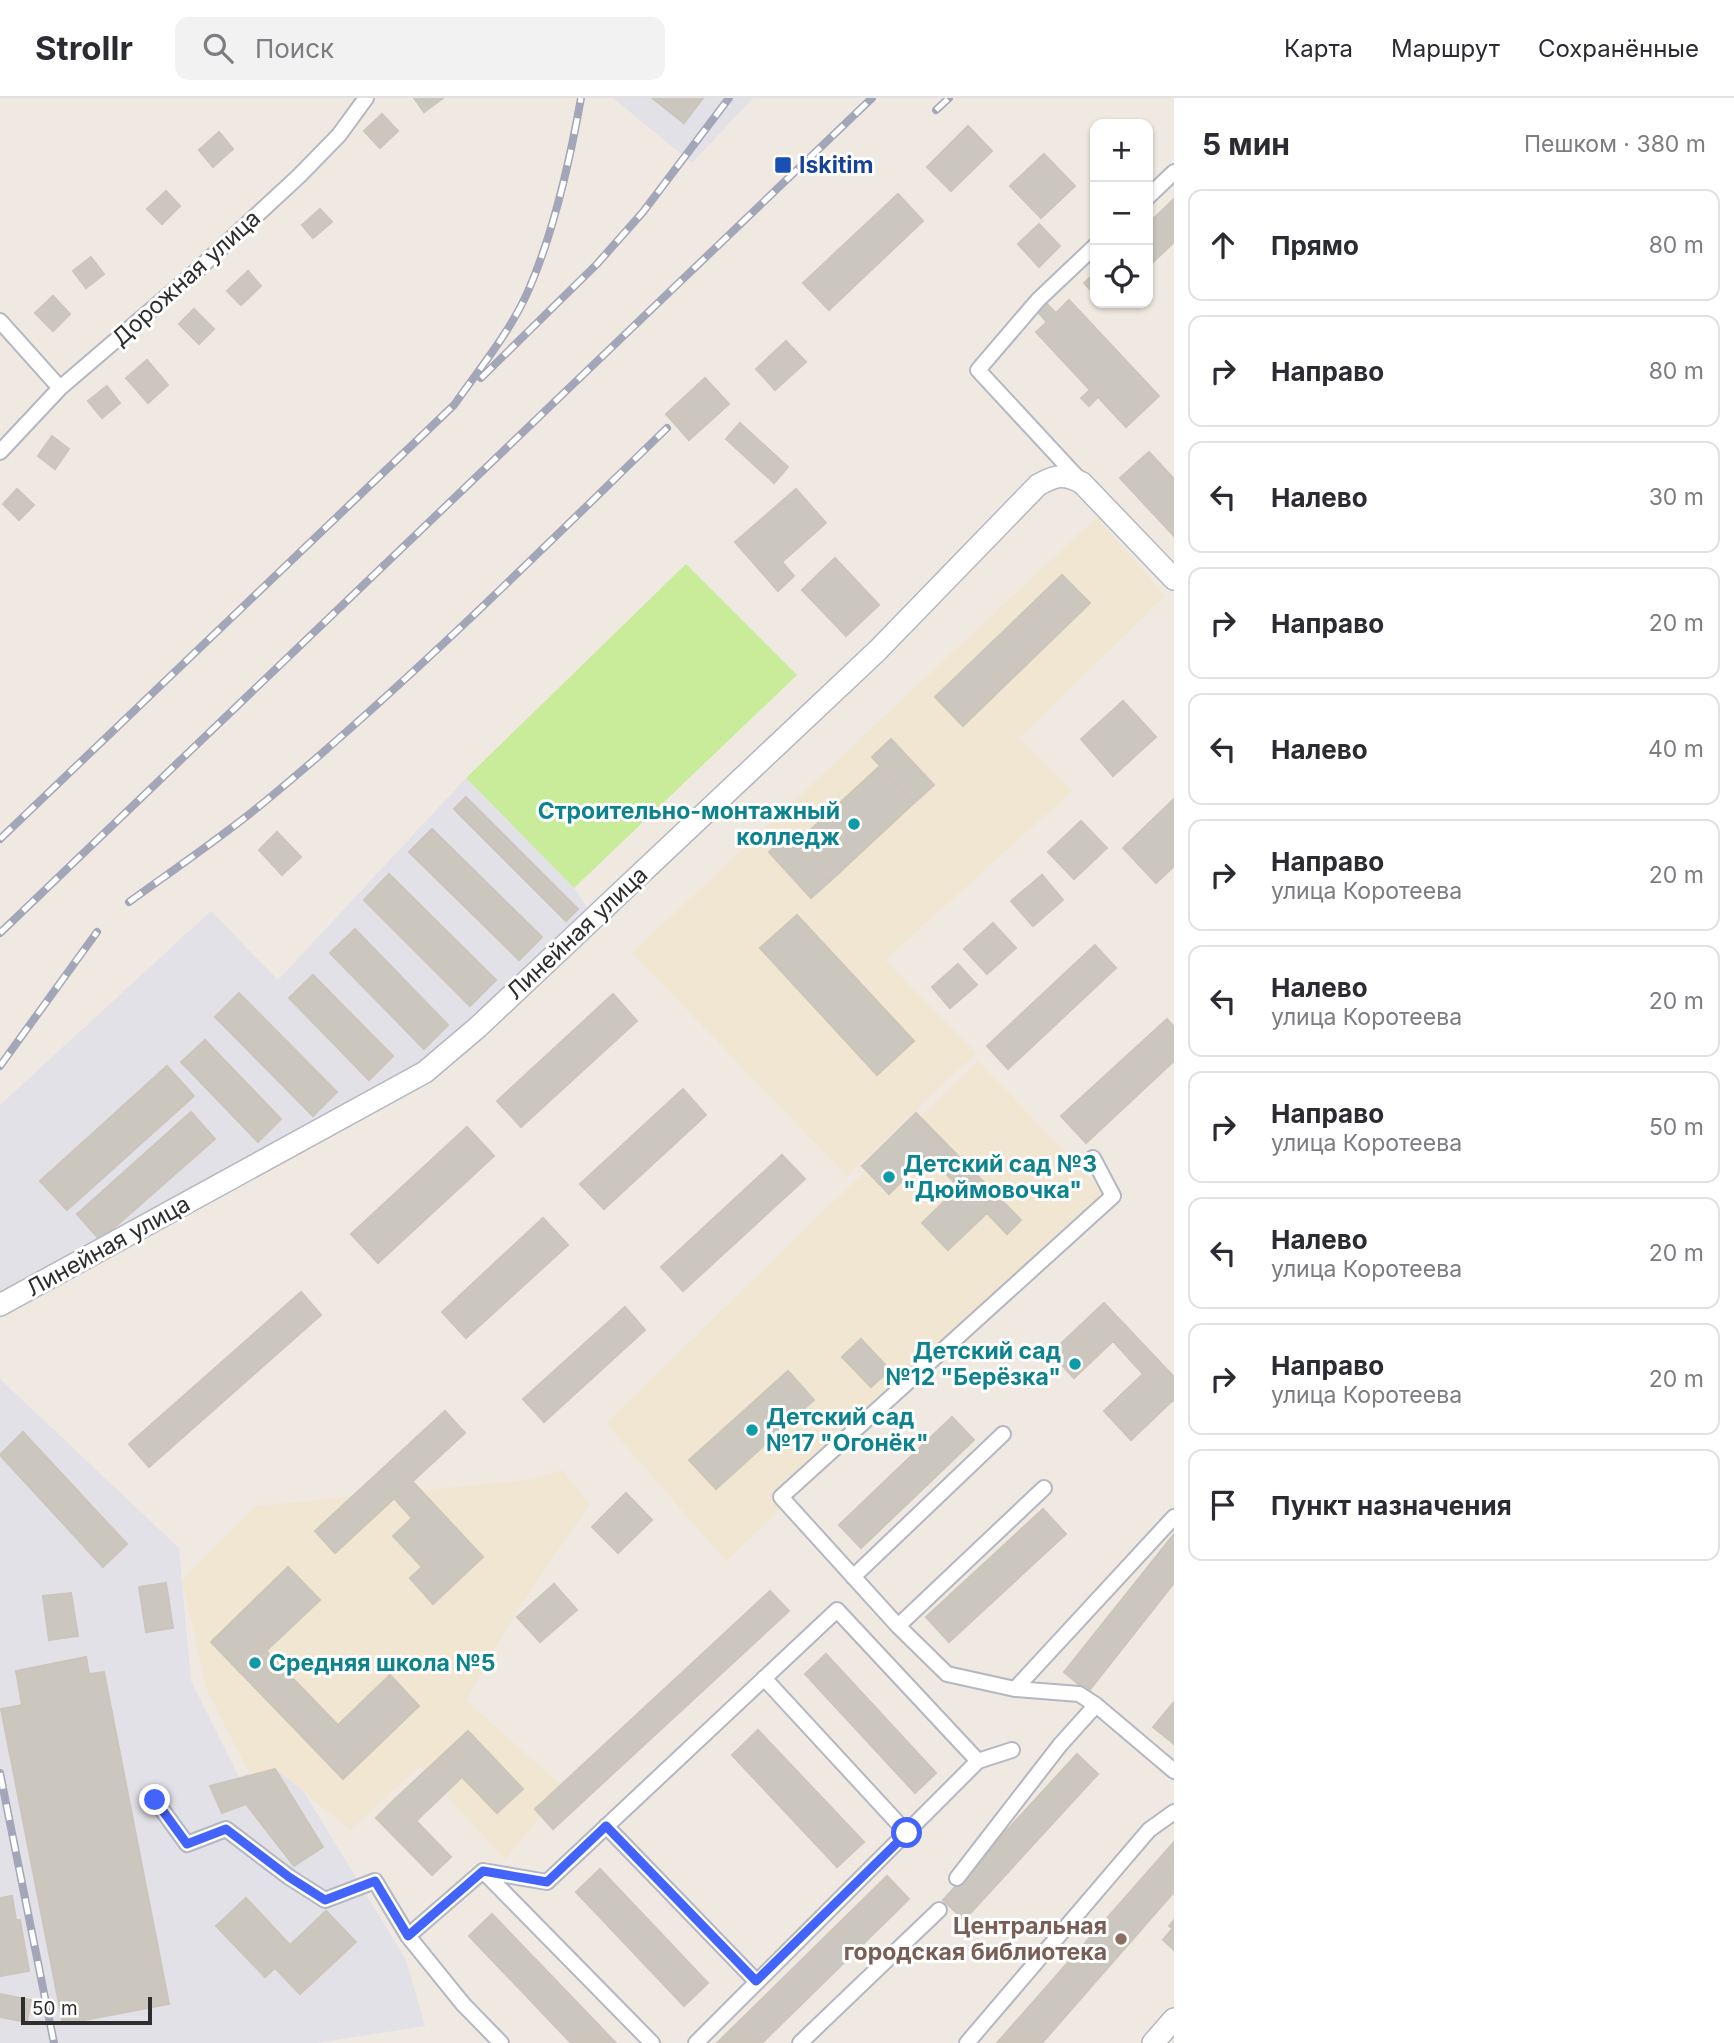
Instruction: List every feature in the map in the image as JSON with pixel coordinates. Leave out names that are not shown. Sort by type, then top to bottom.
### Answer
[{"type":"main road","name":"Линейная улица","points":[[0,1305],[425,1072],[488,1017],[878,650],[1038,485],[1052,478],[1069,475],[1082,483]]},
{"type":"main road","points":[[1082,483],[1174,579]]},
{"type":"main road","points":[[1153,2043],[1174,2019]]},
{"type":"street","name":"Дорожная улица","points":[[0,452],[60,388],[192,275],[299,176],[339,135],[366,98]]},
{"type":"street","points":[[1153,192],[1174,172]]},
{"type":"street","points":[[1082,483],[978,370],[1038,300],[1090,251]]},
{"type":"street","points":[[0,321],[60,388]]},
{"type":"street","points":[[1093,1158],[1113,1196],[781,1497],[898,1626],[947,1674],[1015,1689],[1079,1694],[1096,1705],[1174,1771]]},
{"type":"street","points":[[853,1577],[1003,1434]]},
{"type":"street","points":[[898,1626],[1044,1488]]},
{"type":"street","points":[[1015,1689],[1174,1517]]},
{"type":"street","points":[[483,1871],[547,1882],[837,1610],[978,1761]]},
{"type":"street","points":[[764,1678],[907,1833]]},
{"type":"street","points":[[957,1878],[1060,1745],[1096,1705]]},
{"type":"street","points":[[696,2043],[978,1761],[1012,1750]]},
{"type":"street","points":[[155,1800],[187,1844],[226,1829],[289,1877],[325,1900],[375,1881],[408,1936],[463,2004],[501,2043]]},
{"type":"street","points":[[967,2043],[1149,1830],[1174,1812]]},
{"type":"street","points":[[606,1826],[756,1981]]},
{"type":"street","points":[[408,1936],[483,1871]]},
{"type":"street","points":[[483,1871],[652,2043]]},
{"type":"street","points":[[800,2043],[939,1910]]},
{"type":"shaded area","points":[[613,98],[753,98],[692,163]]},
{"type":"shaded area","points":[[1097,517],[1165,596],[1019,738],[1072,791],[885,960],[976,1053],[847,1176],[632,953]]},
{"type":"shaded area","points":[[466,778],[574,888],[592,914],[456,1045],[0,1299],[0,1105],[211,911],[278,980]]},
{"type":"shaded area","points":[[978,1061],[1107,1196],[726,1561],[606,1423]]},
{"type":"shaded area","points":[[0,1379],[179,1548],[191,1681],[239,1777],[284,1759],[406,1960],[425,2026],[317,2043],[0,2043]]},
{"type":"shaded area","points":[[562,1470],[590,1504],[521,1604],[466,1700],[564,1788],[505,1860],[420,1766],[350,1830],[276,1769],[253,1781],[206,1688],[182,1580],[256,1506],[529,1480]]},
{"type":"green space","points":[[686,564],[797,675],[574,888],[466,778]]},
{"type":"building","points":[[414,98],[443,98],[424,112]]},
{"type":"building","points":[[652,98],[703,98],[684,123]]},
{"type":"building","points":[[382,114],[398,131],[380,148],[364,131]]},
{"type":"building","points":[[968,126],[992,151],[951,191],[927,167]]},
{"type":"building","points":[[219,132],[233,149],[213,167],[199,150]]},
{"type":"building","points":[[1044,154],[1075,186],[1041,218],[1010,186]]},
{"type":"building","points":[[166,191],[180,206],[162,224],[147,209]]},
{"type":"building","points":[[898,194],[923,221],[829,310],[803,283]]},
{"type":"building","points":[[1174,199],[1174,242],[1153,262],[1153,245],[1153,219]]},
{"type":"building","points":[[320,209],[332,222],[313,238],[302,225]]},
{"type":"building","points":[[1039,224],[1060,246],[1039,267],[1018,244]]},
{"type":"building","points":[[91,257],[104,274],[86,288],[73,271]]},
{"type":"building","points":[[248,271],[261,286],[241,305],[227,291]]},
{"type":"building","points":[[1090,278],[1090,290],[1084,283]]},
{"type":"building","points":[[53,296],[70,314],[53,331],[35,313]]},
{"type":"building","points":[[1069,300],[1159,396],[1126,427],[1098,397],[1089,406],[1081,398],[1090,390],[1036,332],[1047,322],[1037,311],[1046,303],[1056,313]]},
{"type":"building","points":[[194,309],[214,329],[199,344],[179,324]]},
{"type":"building","points":[[786,341],[806,362],[775,390],[756,369]]},
{"type":"building","points":[[147,360],[168,385],[148,403],[126,378]]},
{"type":"building","points":[[705,378],[729,404],[689,440],[666,414]]},
{"type":"building","points":[[107,386],[120,403],[102,418],[88,401]]},
{"type":"building","points":[[740,423],[788,467],[774,483],[726,439]]},
{"type":"building","points":[[52,436],[69,449],[55,469],[38,456]]},
{"type":"building","points":[[1149,452],[1174,479],[1174,536],[1120,478]]},
{"type":"building","points":[[17,489],[34,505],[19,520],[3,504]]},
{"type":"building","points":[[796,489],[826,523],[782,562],[794,576],[778,591],[735,542]]},
{"type":"building","points":[[835,558],[879,605],[846,636],[802,590]]},
{"type":"building","points":[[1062,575],[1090,603],[963,726],[935,697]]},
{"type":"building","points":[[1123,701],[1156,737],[1113,776],[1081,739]]},
{"type":"building","points":[[891,739],[934,785],[914,803],[872,757]]},
{"type":"building","name":"Строительно-монтажный колледж","points":[[880,766],[914,803],[829,882],[794,845]]},
{"type":"building","points":[[466,797],[578,909],[566,921],[454,809]]},
{"type":"building","points":[[1174,799],[1174,866],[1156,883],[1123,848]]},
{"type":"building","points":[[1081,821],[1107,848],[1074,879],[1048,852]]},
{"type":"building","points":[[432,829],[542,937],[519,960],[409,852]]},
{"type":"building","points":[[277,832],[301,857],[282,875],[259,850]]},
{"type":"building","points":[[786,836],[829,882],[811,898],[769,852]]},
{"type":"building","points":[[389,874],[496,980],[470,1006],[364,900]]},
{"type":"building","points":[[1042,875],[1063,900],[1033,926],[1011,901]]},
{"type":"building","points":[[797,915],[914,1041],[877,1075],[760,948]]},
{"type":"building","points":[[993,923],[1016,948],[987,974],[964,949]]},
{"type":"building","points":[[355,929],[448,1025],[424,1049],[330,953]]},
{"type":"building","points":[[1095,945],[1116,968],[1008,1069],[987,1046]]},
{"type":"building","points":[[958,964],[977,985],[950,1008],[932,987]]},
{"type":"building","points":[[313,975],[393,1056],[369,1080],[289,998]]},
{"type":"building","points":[[239,993],[337,1092],[313,1116],[215,1017]]},
{"type":"building","points":[[613,994],[637,1021],[521,1127],[497,1101]]},
{"type":"building","points":[[1167,1019],[1174,1027],[1174,1061],[1086,1143],[1061,1116]]},
{"type":"building","points":[[205,1040],[281,1119],[258,1142],[181,1062]]},
{"type":"building","points":[[167,1066],[194,1096],[67,1210],[40,1181]]},
{"type":"building","points":[[683,1089],[706,1115],[604,1209],[580,1184]]},
{"type":"building","points":[[191,1112],[215,1139],[100,1240],[77,1214]]},
{"type":"building","name":"Детский сад №3 \"Дюймовочка\"","points":[[916,1113],[1021,1220],[1007,1234],[987,1213],[948,1250],[922,1223],[959,1187],[928,1155],[889,1194],[862,1166]]},
{"type":"building","points":[[467,1127],[494,1156],[378,1263],[351,1234]]},
{"type":"building","points":[[782,1155],[805,1179],[683,1291],[661,1267]]},
{"type":"building","points":[[543,1218],[568,1245],[466,1338],[442,1312]]},
{"type":"building","points":[[301,1292],[321,1315],[149,1467],[129,1444]]},
{"type":"building","name":"Детский сад №12 \"Берёзка\"","points":[[1104,1303],[1174,1377],[1174,1401],[1131,1440],[1104,1411],[1143,1374],[1113,1341],[1074,1378],[1051,1353]]},
{"type":"building","points":[[625,1307],[645,1330],[544,1422],[523,1399]]},
{"type":"building","points":[[861,1339],[890,1370],[871,1387],[842,1357]]},
{"type":"building","name":"Детский сад №17 \"Огонёк\"","points":[[788,1371],[814,1400],[716,1489],[689,1460]]},
{"type":"building","points":[[445,1411],[465,1433],[335,1553],[315,1531]]},
{"type":"building","points":[[952,1417],[974,1440],[861,1548],[839,1525]]},
{"type":"building","points":[[23,1432],[127,1544],[103,1567],[0,1455]]},
{"type":"building","points":[[412,1481],[483,1557],[433,1604],[410,1578],[422,1567],[393,1536],[412,1518],[394,1498]]},
{"type":"building","points":[[626,1493],[652,1520],[618,1553],[592,1527]]},
{"type":"building","points":[[1043,1509],[1066,1534],[949,1642],[926,1617]]},
{"type":"building","points":[[1174,1534],[1174,1583],[1088,1692],[1064,1672]]},
{"type":"building","name":"Средняя школа №5","points":[[288,1567],[320,1600],[266,1651],[338,1725],[390,1675],[419,1706],[343,1779],[211,1642]]},
{"type":"building","points":[[166,1583],[173,1628],[146,1632],[139,1587]]},
{"type":"building","points":[[554,1584],[577,1610],[540,1642],[517,1617]]},
{"type":"building","points":[[770,1591],[789,1611],[553,1829],[535,1809]]},
{"type":"building","points":[[71,1593],[78,1636],[49,1640],[43,1596]]},
{"type":"building","points":[[826,1654],[936,1773],[915,1793],[805,1674]]},
{"type":"building","points":[[86,1657],[89,1674],[104,1672],[169,2004],[63,2024],[1,1709],[22,1705],[16,1671]]},
{"type":"building","points":[[1174,1702],[1174,1744],[1153,1727]]},
{"type":"building","points":[[758,1730],[864,1842],[837,1867],[732,1755]]},
{"type":"building","points":[[468,1731],[523,1789],[497,1813],[462,1777],[416,1821],[395,1799]]},
{"type":"building","points":[[1077,1754],[1098,1774],[964,1920],[943,1900]]},
{"type":"building","points":[[275,1769],[323,1847],[294,1866],[246,1804],[222,1813],[210,1786]]},
{"type":"building","points":[[395,1799],[451,1857],[432,1875],[376,1818]]},
{"type":"building","points":[[1173,1843],[1174,1892],[1042,2043],[997,2043]]},
{"type":"building","points":[[600,1869],[708,1983],[684,2006],[576,1892]]},
{"type":"building","points":[[887,1876],[909,1899],[762,2043],[717,2043]]},
{"type":"building","points":[[12,1896],[16,1920],[20,1920],[29,1971],[0,1976],[0,1898]]},
{"type":"building","points":[[246,1898],[290,1945],[326,1911],[356,1942],[300,1994],[275,1968],[265,1977],[216,1926]]},
{"type":"building","points":[[492,1914],[616,2043],[571,2043],[469,1936]]},
{"type":"building","points":[[1174,1920],[1174,1950],[1163,1940],[1173,1928],[1169,1926]]},
{"type":"building","points":[[0,1994],[31,2000],[27,2022],[0,2017]]},
{"type":"railway","points":[[0,839],[454,405],[504,334],[529,289],[560,195],[581,98]]},
{"type":"railway","points":[[481,378],[597,264],[643,212],[729,98]]},
{"type":"railway","points":[[0,933],[872,98]]},
{"type":"railway","points":[[936,110],[949,98]]},
{"type":"railway","points":[[129,902],[246,817],[315,760],[468,620],[667,428]]},
{"type":"railway","points":[[0,1066],[97,932]]},
{"type":"railway","points":[[0,1773],[54,2043]]},
{"type":"place","name":"Iskitim","points":[[783,165]]},
{"type":"place","name":"Строительно-монтажный колледж","points":[[854,824]]},
{"type":"place","name":"Детский сад №3 \"Дюймовочка\"","points":[[889,1177]]},
{"type":"place","name":"Детский сад №12 \"Берёзка\"","points":[[1075,1364]]},
{"type":"place","name":"Детский сад №17 \"Огонёк\"","points":[[752,1430]]},
{"type":"place","name":"Средняя школа №5","points":[[255,1663]]},
{"type":"place","name":"Центральная городская библиотека","points":[[1121,1939]]},
{"type":"route","points":[[155,1800],[187,1844],[226,1829],[289,1877],[325,1900],[375,1881],[408,1936],[483,1871],[547,1882],[606,1826],[756,1981],[907,1833]]}]
